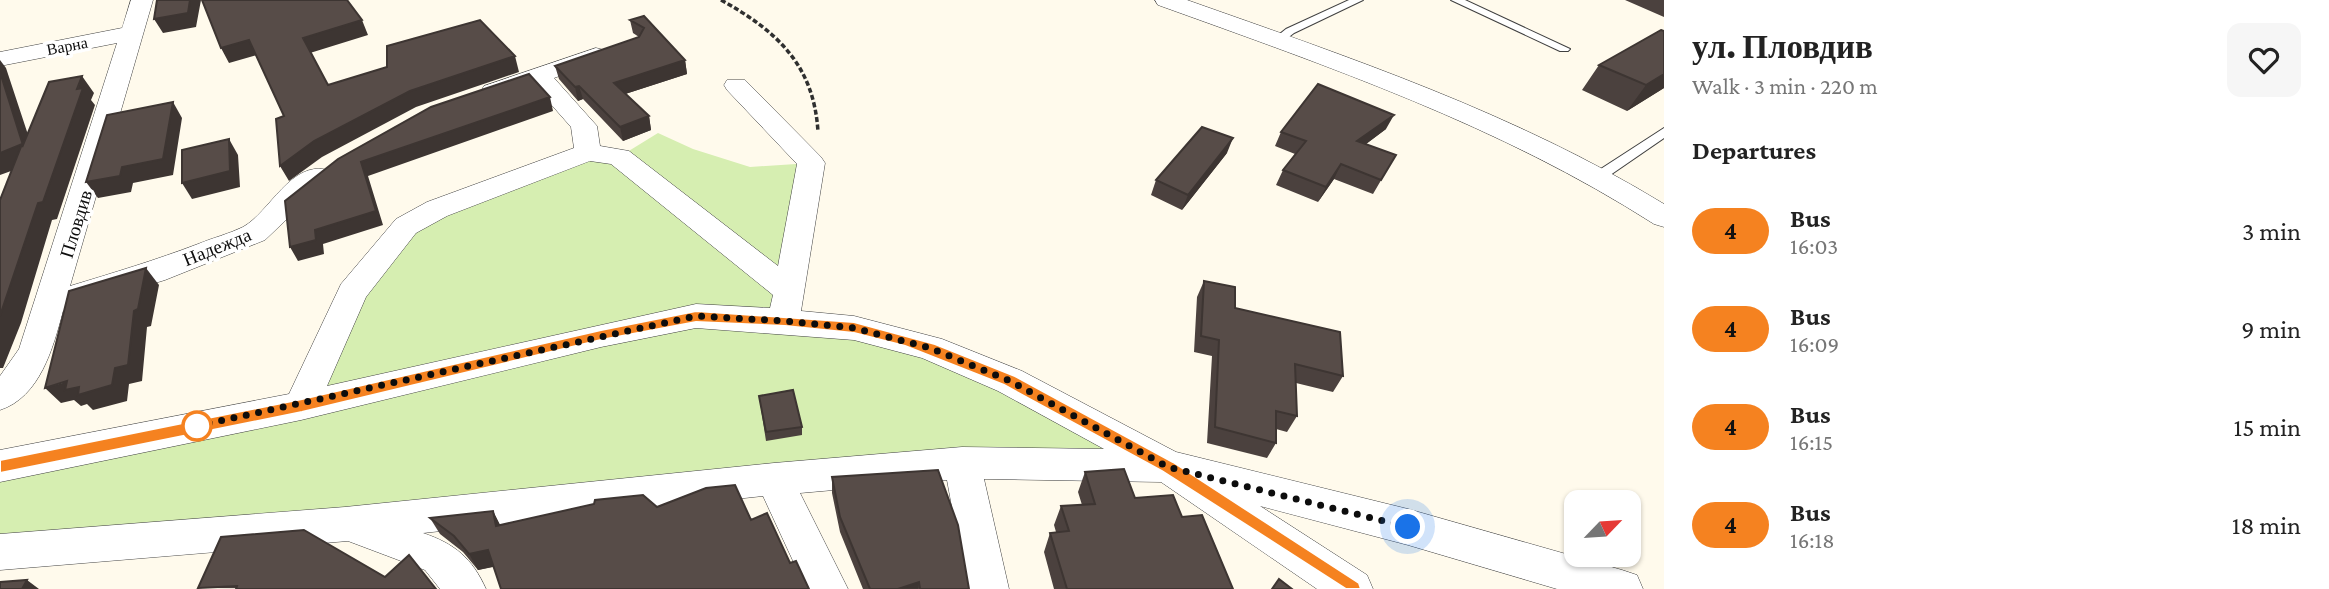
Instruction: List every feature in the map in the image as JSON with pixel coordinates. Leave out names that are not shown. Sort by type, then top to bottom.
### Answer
[{"type":"street","name":"Пловдив","points":[[0,396],[16,383],[35,351],[52,303],[142,0]]},
{"type":"street","points":[[1166,0],[1474,116],[1626,191],[1664,216]]},
{"type":"street","name":"Варна","points":[[0,60],[134,33]]},
{"type":"street","points":[[463,101],[621,47]]},
{"type":"street","points":[[539,75],[584,126],[588,152]]},
{"type":"street","points":[[736,85],[811,163],[787,306]]},
{"type":"street","points":[[302,405],[352,292],[406,226],[437,209],[588,152],[619,157],[787,306],[854,328],[930,348],[1010,381],[1168,467],[1352,589]]},
{"type":"street","name":"Надежда","points":[[52,303],[154,272],[255,233],[292,195],[344,159]]},
{"type":"street","points":[[0,466],[302,405],[601,335],[696,316],[787,306]]},
{"type":"street","points":[[962,463],[988,589]]},
{"type":"street","points":[[0,552],[345,524],[774,479],[962,463],[1168,467],[1408,527],[1622,589]]},
{"type":"street","points":[[774,479],[827,589]]},
{"type":"street","points":[[345,524],[439,557],[465,589]]},
{"type":"lane","points":[[1277,41],[1290,30],[1358,0]]},
{"type":"lane","points":[[1456,0],[1564,49]]},
{"type":"lane","points":[[1598,177],[1664,132]]},
{"type":"path","points":[[721,0],[750,14],[775,34],[799,64],[813,91],[819,129],[811,163]]},
{"type":"green space","points":[[658,133],[693,149],[750,167],[811,163],[785,321],[930,348],[1168,466],[962,463],[0,552],[0,466],[301,406],[406,226],[588,152],[619,157]]},
{"type":"building","points":[[157,0],[190,0],[188,13],[154,19]]},
{"type":"building","points":[[202,0],[347,0],[362,20],[303,38],[328,85],[387,67],[387,46],[480,20],[515,56],[410,91],[314,141],[280,166],[276,119],[284,116],[249,40],[221,48]]},
{"type":"building","points":[[644,16],[685,60],[614,83],[649,116],[620,127],[555,66],[639,37],[644,28],[630,20]]},
{"type":"building","points":[[1661,30],[1664,31],[1664,74],[1646,85],[1599,65]]},
{"type":"building","points":[[0,72],[23,145],[49,82],[82,76],[77,89],[83,88],[43,202],[38,203],[0,316],[0,200],[22,144],[0,153]]},
{"type":"building","points":[[529,74],[550,97],[361,162],[376,211],[315,230],[316,240],[290,247],[285,201],[338,159],[431,107]]},
{"type":"building","points":[[1318,84],[1394,115],[1357,141],[1396,155],[1381,180],[1341,164],[1326,187],[1283,170],[1306,141],[1281,132]]},
{"type":"building","points":[[173,102],[163,159],[122,167],[120,176],[86,182],[107,115]]},
{"type":"building","points":[[1202,127],[1233,138],[1188,195],[1156,180]]},
{"type":"building","points":[[229,139],[230,171],[182,183],[182,150]]},
{"type":"building","points":[[146,268],[138,309],[134,311],[128,365],[115,368],[112,385],[78,395],[79,387],[65,390],[67,381],[45,388],[69,291]]},
{"type":"building","points":[[1204,281],[1235,287],[1235,308],[1340,332],[1343,376],[1295,364],[1297,416],[1276,411],[1276,443],[1215,427],[1219,340],[1201,336]]},
{"type":"building","points":[[793,390],[802,427],[766,432],[759,396]]},
{"type":"building","points":[[1124,469],[1135,498],[1173,495],[1182,517],[1202,515],[1233,589],[1067,589],[1050,533],[1069,531],[1061,506],[1095,504],[1085,472]]},
{"type":"building","points":[[938,470],[958,525],[969,589],[920,589],[919,582],[898,589],[870,589],[840,517],[832,477]]},
{"type":"building","points":[[735,485],[751,520],[767,513],[790,563],[796,561],[809,589],[501,589],[488,550],[469,554],[454,536],[430,518],[493,511],[496,526],[594,504],[595,500],[643,495],[657,507],[706,488]]},
{"type":"building","points":[[304,530],[385,577],[409,555],[436,589],[236,589],[237,586],[198,588],[221,537]]},
{"type":"building","points":[[1279,579],[1292,589],[1272,589]]},
{"type":"building","points":[[27,580],[22,589],[0,589],[0,582]]},
{"type":"bus line","name":"4","points":[[0,466],[302,405],[601,335],[696,316],[785,321],[854,328],[905,341],[930,348],[1010,381],[1168,467],[1352,589]]},
{"type":"route","points":[[197,426],[696,316],[785,321],[854,328],[930,348],[1010,381],[1168,467],[1408,527]]}]
